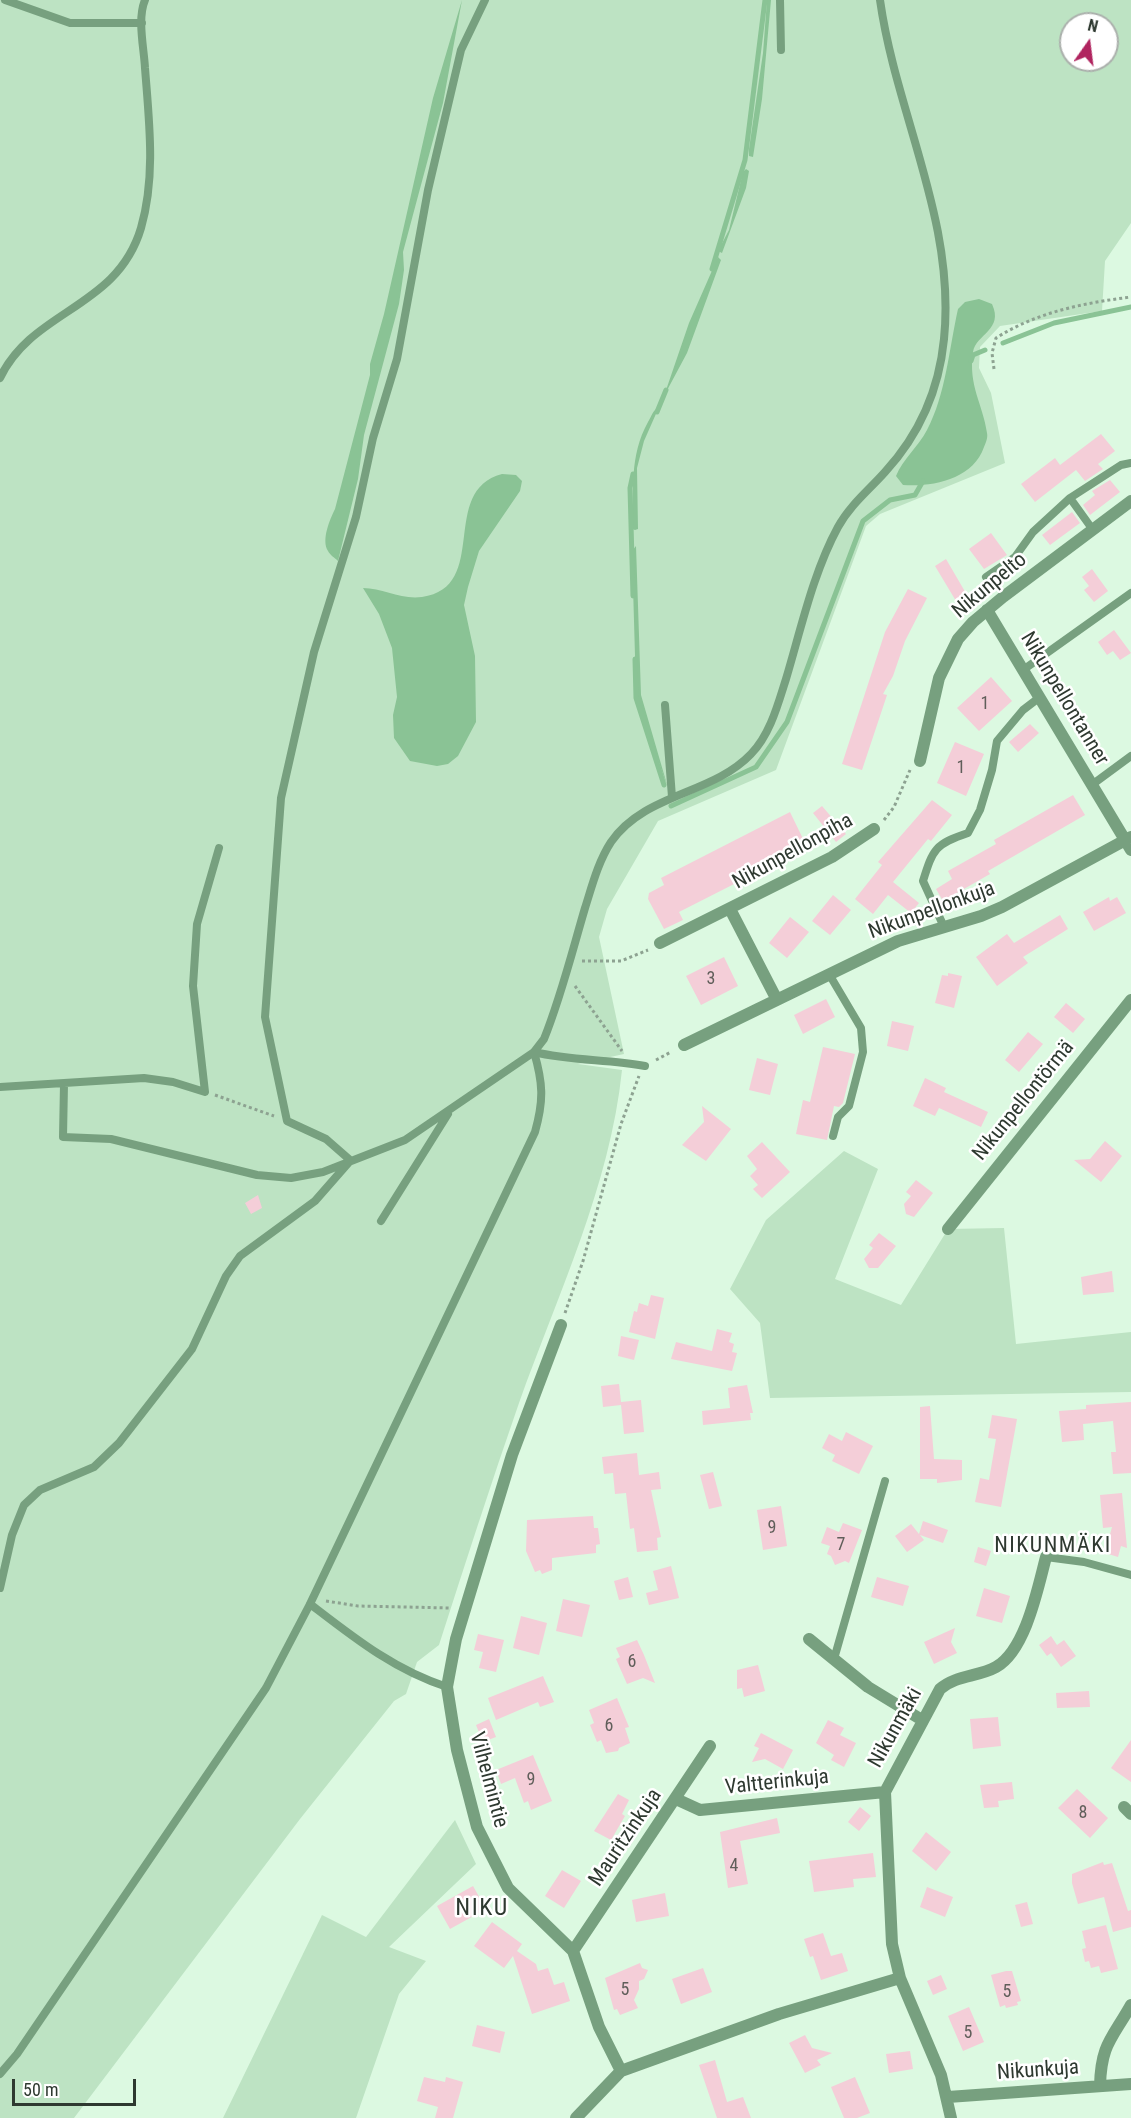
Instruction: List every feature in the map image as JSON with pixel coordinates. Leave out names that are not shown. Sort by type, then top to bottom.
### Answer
[{"type":"street","name":"Nikunpelto","points":[[920,762],[939,678],[958,639],[987,610],[1131,501]]},
{"type":"street","name":"Nikunpellontanner","points":[[987,610],[1130,842]]},
{"type":"street","name":"Nikunpellonpiha","points":[[660,943],[832,857],[874,829]]},
{"type":"street","name":"Nikunpellonkuja","points":[[684,1045],[898,941],[1002,907],[1130,842]]},
{"type":"street","name":"Nikunpellonpiha","points":[[730,909],[777,1000]]},
{"type":"street","name":"Nikunpellontörmä","points":[[948,1229],[1131,1000]]},
{"type":"street","name":"Vilhelmintie","points":[[561,1325],[519,1435],[465,1610],[447,1687],[457,1750],[477,1827],[508,1888],[573,1951],[599,2027],[621,2071]]},
{"type":"street","name":"Nikunmäki","points":[[951,2118],[948,2097],[900,1978],[892,1944],[885,1792],[940,1689],[948,1682],[996,1667],[1005,1660],[1018,1640],[1033,1607],[1046,1557]]},
{"type":"street","points":[[809,1639],[868,1687],[922,1720]]},
{"type":"street","name":"Mauritzinkuja","points":[[573,1951],[710,1746]]},
{"type":"street","name":"Valtterinkuja","points":[[676,1799],[700,1810],[885,1792]]},
{"type":"street","points":[[576,2118],[621,2071],[779,2014],[900,1978]]},
{"type":"street","points":[[1100,2086],[1101,2058],[1105,2044],[1131,2005]]},
{"type":"street","name":"Nikunkuja","points":[[948,2097],[1131,2084]]},
{"type":"lane","points":[[5,0],[70,22],[142,23]]},
{"type":"lane","points":[[0,378],[28,340],[87,300],[115,277],[131,255],[141,227],[151,155],[142,23],[145,0]]},
{"type":"lane","points":[[350,1160],[326,1139],[287,1121],[265,1017],[281,798],[314,652],[356,517],[373,438],[397,359],[426,202],[461,50],[485,0]]},
{"type":"lane","points":[[780,0],[781,50]]},
{"type":"lane","points":[[64,1084],[63,1137],[111,1139],[257,1175],[291,1178],[323,1172],[405,1140],[534,1052],[544,1039],[551,1023],[598,869],[611,842],[629,822],[672,797],[724,776],[754,752],[778,704],[824,559],[839,525],[855,503],[914,437],[937,376],[944,340],[943,262],[917,148],[883,25],[880,0]]},
{"type":"lane","points":[[986,577],[1015,557],[1033,532],[1070,498],[1121,465],[1131,463]]},
{"type":"lane","points":[[1070,498],[1093,530]]},
{"type":"lane","points":[[1023,670],[1131,592]]},
{"type":"lane","points":[[944,927],[923,881],[931,856],[944,841],[968,833],[980,810],[992,770],[997,741],[1023,710],[1040,697]]},
{"type":"lane","points":[[665,705],[672,797]]},
{"type":"lane","points":[[1093,784],[1131,756]]},
{"type":"lane","points":[[0,1087],[144,1078],[173,1082],[205,1092],[193,986],[197,924],[219,848]]},
{"type":"lane","points":[[829,974],[861,1028],[863,1052],[849,1106],[838,1117],[833,1136]]},
{"type":"lane","points":[[534,1052],[565,1059],[645,1066]]},
{"type":"lane","points":[[0,2074],[17,2054],[260,1697],[310,1604],[535,1132],[541,1109],[542,1079],[534,1052]]},
{"type":"lane","points":[[381,1221],[449,1111]]},
{"type":"lane","points":[[0,1588],[12,1535],[24,1505],[40,1490],[94,1467],[119,1443],[192,1349],[226,1276],[240,1256],[315,1202],[350,1160]]},
{"type":"lane","points":[[834,1659],[885,1482]]},
{"type":"lane","name":"Nikunmäki","points":[[1046,1557],[1084,1562],[1131,1575]]},
{"type":"lane","points":[[310,1604],[383,1658],[421,1679],[447,1687]]},
{"type":"path","points":[[994,369],[992,353],[996,338],[1022,322],[1090,302],[1131,297]]},
{"type":"path","points":[[874,829],[894,807],[910,770],[920,762]]},
{"type":"path","points":[[569,961],[621,961],[641,955],[660,943]]},
{"type":"path","points":[[566,972],[631,1063]]},
{"type":"path","points":[[561,1325],[583,1261],[621,1124],[638,1078],[645,1066],[684,1045]]},
{"type":"path","points":[[205,1092],[287,1121]]},
{"type":"path","points":[[310,1604],[332,1600],[358,1606],[441,1607],[465,1610]]},
{"type":"shaded area","points":[[0,0],[1131,0],[1131,223],[1105,261],[1102,311],[1000,326],[980,347],[979,368],[991,393],[1005,463],[880,514],[866,526],[776,770],[658,821],[607,909],[599,937],[624,1054],[578,1064],[622,1070],[616,1113],[606,1156],[581,1239],[509,1433],[439,1645],[417,1662],[406,1694],[394,1701],[300,1819],[74,2118],[0,2118]]},
{"type":"shaded area","points":[[462,0],[443,103],[403,252],[404,270],[399,304],[364,435],[358,479],[338,561],[330,554],[326,546],[327,530],[335,509],[370,375],[370,364],[384,314],[433,98]]},
{"type":"shaded area","points":[[767,0],[771,0],[762,99],[753,157],[749,156],[749,149],[763,53]]},
{"type":"shaded area","points":[[746,169],[749,171],[746,188],[722,253],[718,251],[729,230],[743,172]]},
{"type":"shaded area","points":[[718,257],[721,260],[687,353],[664,396],[689,323]]},
{"type":"shaded area","points":[[979,299],[992,304],[995,313],[992,326],[975,346],[972,364],[974,385],[987,433],[984,447],[979,458],[962,474],[939,482],[903,485],[896,476],[927,430],[939,402],[958,309],[965,302]]},
{"type":"shaded area","points":[[659,407],[644,441],[637,468],[638,529],[635,530],[632,529],[635,461],[642,435],[653,413]]},
{"type":"shaded area","points":[[502,474],[516,475],[522,481],[520,491],[479,551],[464,605],[475,656],[476,722],[458,756],[448,764],[437,766],[410,761],[394,738],[393,715],[397,697],[392,648],[379,614],[363,588],[414,597],[422,597],[443,590],[455,576],[461,558],[472,499],[483,484]]},
{"type":"shaded area","points":[[636,546],[641,695],[668,788],[638,704],[636,691],[632,551]]},
{"type":"shaded area","points":[[844,1151],[878,1169],[835,1279],[901,1305],[948,1229],[1004,1228],[1016,1344],[1131,1332],[1131,1392],[770,1398],[760,1323],[730,1289],[766,1220]]},
{"type":"shaded area","points":[[455,1820],[476,1864],[389,1947],[426,1961],[399,1994],[356,2118],[223,2118],[322,1915],[366,1937]]},
{"type":"building","points":[[1101,434],[1115,451],[1098,464],[1103,469],[1085,481],[1076,470],[1035,502],[1021,484],[1055,458],[1060,465]]},
{"type":"building","points":[[1110,480],[1120,492],[1090,515],[1083,505],[1095,495],[1092,491]]},
{"type":"building","points":[[1072,512],[1080,523],[1050,545],[1042,535]]},
{"type":"building","points":[[991,533],[1007,555],[984,569],[969,549]]},
{"type":"building","points":[[946,559],[967,595],[956,601],[935,566]]},
{"type":"building","points":[[1092,569],[1108,591],[1094,602],[1084,590],[1089,586],[1082,577]]},
{"type":"building","points":[[908,589],[927,598],[905,641],[893,676],[883,694],[887,695],[862,770],[842,764],[885,632]]},
{"type":"building","points":[[1114,630],[1131,653],[1120,660],[1113,651],[1107,655],[1098,642]]},
{"type":"building","points":[[991,677],[1012,701],[979,731],[957,708]]},
{"type":"building","points":[[1030,724],[1039,733],[1018,752],[1009,742]]},
{"type":"building","points":[[955,742],[984,754],[966,796],[937,783]]},
{"type":"building","points":[[1073,795],[1085,815],[988,871],[990,874],[943,901],[936,889],[952,879],[948,871],[996,844],[994,840]]},
{"type":"building","points":[[932,800],[952,815],[931,841],[928,839],[893,882],[919,903],[911,913],[888,895],[873,914],[855,899],[882,865],[878,862]]},
{"type":"building","points":[[822,806],[846,834],[836,842],[813,813]]},
{"type":"building","points":[[790,812],[807,847],[679,912],[683,920],[664,929],[648,899],[649,893],[664,885],[661,878]]},
{"type":"building","points":[[833,895],[851,910],[830,935],[812,921]]},
{"type":"building","points":[[1109,897],[1110,901],[1117,897],[1126,913],[1094,931],[1083,912]]},
{"type":"building","points":[[1060,915],[1068,929],[1023,957],[1028,963],[997,986],[976,957],[1007,934],[1014,943]]},
{"type":"building","points":[[790,917],[809,932],[787,958],[769,943]]},
{"type":"building","points":[[724,957],[738,986],[701,1005],[686,976]]},
{"type":"building","points":[[948,973],[962,976],[954,1008],[935,1003],[942,975],[948,976]]},
{"type":"building","points":[[826,999],[835,1017],[803,1034],[794,1015]]},
{"type":"building","points":[[1066,1003],[1085,1019],[1073,1033],[1054,1017]]},
{"type":"building","points":[[892,1021],[914,1026],[908,1051],[887,1046]]},
{"type":"building","points":[[1028,1032],[1043,1044],[1019,1072],[1005,1060]]},
{"type":"building","points":[[823,1047],[855,1054],[843,1103],[839,1107],[834,1106],[827,1140],[796,1134],[803,1100],[810,1102]]},
{"type":"building","points":[[757,1058],[778,1064],[770,1095],[749,1090]]},
{"type":"building","points":[[925,1078],[946,1088],[944,1092],[988,1112],[981,1127],[939,1108],[935,1116],[913,1106]]},
{"type":"building","points":[[702,1106],[731,1129],[706,1161],[682,1145],[704,1122]]},
{"type":"building","points":[[1105,1141],[1122,1156],[1101,1182],[1074,1160],[1090,1159]]},
{"type":"building","points":[[762,1142],[790,1172],[762,1198],[753,1189],[758,1185],[750,1176],[757,1169],[747,1156]]},
{"type":"building","points":[[916,1180],[933,1193],[914,1217],[906,1214],[904,1204],[911,1196],[906,1192]]},
{"type":"building","points":[[258,1195],[262,1208],[251,1214],[245,1203]]},
{"type":"building","points":[[879,1233],[896,1246],[878,1268],[869,1268],[864,1259],[873,1248],[869,1245]]},
{"type":"building","points":[[1112,1271],[1114,1292],[1083,1295],[1081,1277]]},
{"type":"building","points":[[651,1295],[664,1298],[655,1339],[629,1332],[634,1311],[637,1312],[639,1303],[648,1306]]},
{"type":"building","points":[[717,1329],[732,1333],[729,1342],[734,1344],[732,1352],[737,1353],[732,1371],[671,1359],[676,1342],[712,1351]]},
{"type":"building","points":[[621,1336],[639,1340],[634,1360],[618,1356]]},
{"type":"building","points":[[619,1384],[621,1402],[641,1400],[644,1432],[624,1434],[621,1405],[603,1407],[601,1386]]},
{"type":"building","points":[[747,1385],[753,1413],[750,1413],[751,1420],[703,1425],[702,1411],[730,1408],[728,1388]]},
{"type":"building","points":[[1131,1402],[1131,1473],[1113,1474],[1111,1452],[1116,1452],[1113,1421],[1083,1424],[1084,1440],[1062,1442],[1059,1411],[1086,1409],[1086,1405]]},
{"type":"building","points":[[930,1406],[934,1459],[962,1460],[962,1480],[937,1483],[937,1479],[920,1479],[920,1407]]},
{"type":"building","points":[[992,1415],[1017,1419],[1001,1507],[975,1502],[980,1478],[989,1480],[996,1439],[988,1438]]},
{"type":"building","points":[[846,1432],[873,1446],[859,1474],[832,1461],[835,1455],[822,1448],[829,1434],[842,1441]]},
{"type":"building","points":[[637,1453],[639,1475],[659,1472],[661,1489],[651,1490],[661,1537],[657,1538],[658,1550],[637,1552],[634,1528],[630,1529],[626,1493],[615,1494],[613,1473],[604,1474],[602,1457]]},
{"type":"building","points":[[713,1472],[722,1506],[709,1509],[700,1475]]},
{"type":"building","points":[[1122,1493],[1127,1548],[1121,1546],[1118,1557],[1105,1553],[1112,1527],[1103,1528],[1100,1495]]},
{"type":"building","points":[[781,1506],[787,1546],[763,1550],[757,1510]]},
{"type":"building","points":[[593,1516],[594,1528],[598,1528],[600,1544],[596,1545],[596,1553],[552,1558],[552,1570],[542,1574],[540,1570],[535,1572],[526,1551],[527,1520]]},
{"type":"building","points":[[923,1521],[948,1530],[943,1543],[920,1535],[924,1540],[907,1552],[895,1536],[911,1524],[919,1534]]},
{"type":"building","points":[[843,1523],[862,1530],[849,1563],[845,1561],[835,1565],[831,1556],[827,1554],[830,1546],[821,1543],[827,1527],[839,1532]]},
{"type":"building","points":[[978,1547],[991,1551],[986,1566],[974,1562]]},
{"type":"building","points":[[671,1566],[679,1598],[649,1605],[646,1593],[658,1590],[653,1571]]},
{"type":"building","points":[[628,1577],[633,1597],[619,1600],[614,1581]]},
{"type":"building","points":[[877,1577],[909,1586],[903,1606],[871,1597]]},
{"type":"building","points":[[984,1588],[1010,1596],[1002,1623],[976,1616]]},
{"type":"building","points":[[563,1599],[590,1605],[582,1637],[556,1631]]},
{"type":"building","points":[[521,1616],[547,1623],[539,1655],[513,1648]]},
{"type":"building","points":[[955,1628],[951,1642],[957,1653],[934,1664],[924,1642]]},
{"type":"building","points":[[478,1634],[504,1640],[496,1672],[479,1668],[483,1652],[474,1650]]},
{"type":"building","points":[[1051,1636],[1057,1645],[1064,1640],[1076,1656],[1061,1667],[1051,1653],[1047,1656],[1039,1645]]},
{"type":"building","points":[[637,1640],[655,1683],[643,1678],[627,1684],[616,1659],[620,1657],[616,1648]]},
{"type":"building","points":[[758,1665],[765,1691],[744,1697],[742,1688],[737,1689],[737,1670]]},
{"type":"building","points":[[543,1676],[554,1702],[540,1707],[538,1702],[496,1720],[488,1698]]},
{"type":"building","points":[[1089,1691],[1090,1707],[1057,1708],[1056,1693]]},
{"type":"building","points":[[617,1698],[629,1727],[625,1728],[630,1743],[619,1748],[618,1751],[606,1753],[601,1740],[597,1742],[590,1725],[594,1723],[589,1710]]},
{"type":"building","points":[[998,1717],[1001,1746],[973,1749],[970,1719]]},
{"type":"building","points":[[489,1719],[496,1737],[483,1742],[476,1725]]},
{"type":"building","points":[[828,1720],[844,1728],[840,1735],[856,1743],[844,1767],[831,1760],[834,1755],[816,1743]]},
{"type":"building","points":[[761,1733],[793,1750],[783,1769],[765,1759],[752,1762],[759,1748],[754,1746]]},
{"type":"building","points":[[1131,1740],[1131,1782],[1111,1768]]},
{"type":"building","points":[[533,1755],[552,1801],[531,1810],[528,1801],[524,1803],[515,1778],[501,1784],[496,1770]]},
{"type":"building","points":[[1012,1782],[1014,1799],[998,1801],[999,1807],[984,1808],[980,1785]]},
{"type":"building","points":[[1077,1789],[1108,1818],[1090,1838],[1058,1808]]},
{"type":"building","points":[[618,1794],[629,1800],[622,1814],[625,1816],[611,1840],[594,1831]]},
{"type":"building","points":[[860,1807],[871,1816],[859,1831],[848,1822]]},
{"type":"building","points":[[777,1818],[780,1833],[740,1841],[748,1884],[728,1888],[720,1832]]},
{"type":"building","points":[[926,1832],[951,1852],[936,1871],[912,1851]]},
{"type":"building","points":[[873,1853],[876,1877],[853,1879],[854,1887],[814,1892],[809,1861]]},
{"type":"building","points":[[1103,1862],[1104,1865],[1112,1863],[1128,1911],[1131,1910],[1131,1927],[1113,1932],[1104,1897],[1078,1904],[1072,1874]]},
{"type":"building","points":[[562,1870],[581,1881],[564,1908],[545,1896]]},
{"type":"building","points":[[473,1886],[486,1909],[450,1929],[437,1906]]},
{"type":"building","points":[[927,1887],[953,1897],[945,1917],[920,1907]]},
{"type":"building","points":[[665,1893],[669,1916],[636,1922],[632,1900]]},
{"type":"building","points":[[1027,1902],[1033,1924],[1021,1927],[1015,1905]]},
{"type":"building","points":[[492,1922],[522,1944],[517,1951],[536,1964],[538,1971],[548,1968],[554,1985],[564,1982],[570,2001],[532,2014],[513,1956],[504,1968],[474,1946]]},
{"type":"building","points":[[1106,1925],[1118,1969],[1101,1973],[1099,1966],[1091,1968],[1089,1961],[1085,1962],[1082,1949],[1086,1948],[1082,1931]]},
{"type":"building","points":[[823,1933],[831,1956],[842,1953],[848,1971],[821,1980],[813,1956],[810,1957],[804,1939]]},
{"type":"building","points":[[640,1963],[642,1968],[648,1970],[644,1979],[639,1981],[639,1989],[634,2000],[638,2008],[620,2015],[617,2009],[614,2010],[605,1978]]},
{"type":"building","points":[[703,1968],[712,1992],[681,2004],[672,1979]]},
{"type":"building","points":[[1012,1971],[1021,2001],[1017,2002],[1018,2005],[1006,2008],[1005,2005],[1000,2007],[991,1975]]},
{"type":"building","points":[[941,1975],[947,1989],[933,1995],[927,1981]]},
{"type":"building","points":[[969,2007],[984,2042],[963,2051],[948,2016]]},
{"type":"building","points":[[477,2025],[505,2032],[500,2053],[472,2046]]},
{"type":"building","points":[[805,2035],[812,2048],[832,2053],[817,2060],[821,2065],[805,2073],[789,2043]]},
{"type":"building","points":[[910,2051],[913,2069],[889,2073],[886,2054]]},
{"type":"building","points":[[715,2060],[727,2102],[743,2097],[751,2118],[717,2118],[699,2065]]},
{"type":"building","points":[[424,2077],[445,2082],[446,2077],[463,2082],[453,2118],[435,2118],[438,2107],[417,2101]]},
{"type":"building","points":[[855,2077],[870,2113],[857,2118],[844,2118],[831,2087]]},
{"type":"waterway","points":[[712,269],[745,160],[765,0]]},
{"type":"waterway","points":[[1003,343],[1054,323],[1131,307]]},
{"type":"waterway","points":[[971,361],[973,355],[985,350]]},
{"type":"waterway","points":[[657,412],[666,390]]},
{"type":"waterway","points":[[633,474],[630,488],[633,596]]},
{"type":"waterway","points":[[671,806],[756,767],[787,722],[863,521],[890,500],[915,495],[923,481]]},
{"type":"waterway","points":[[635,659],[636,698],[664,785]]},
{"type":"district","name":"NIKUNMÄKI","points":[[1053,1546]]},
{"type":"district","name":"NIKU","points":[[482,1909]]}]
